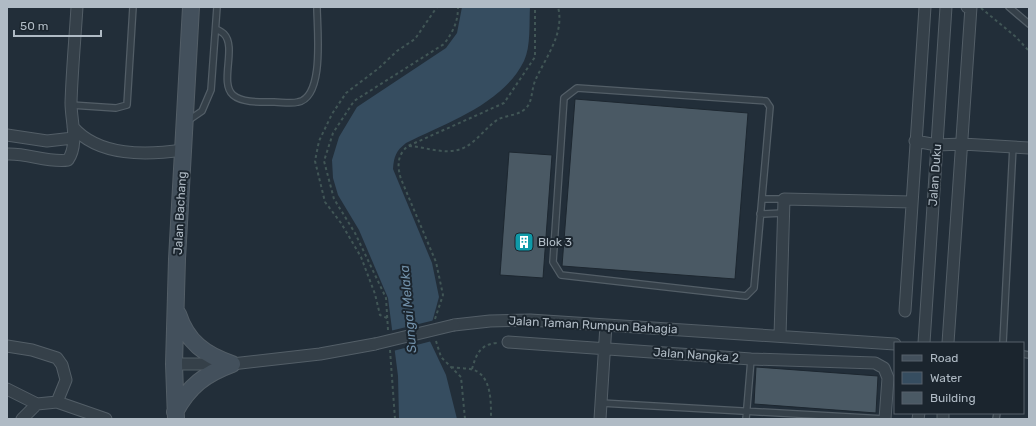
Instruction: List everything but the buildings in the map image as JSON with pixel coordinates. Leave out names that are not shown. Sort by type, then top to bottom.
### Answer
[{"type":"street","points":[[7,154],[31,155],[60,162],[68,160],[72,155],[73,132],[71,105],[77,7]]},
{"type":"street","name":"Jalan Bachang","points":[[176,416],[174,364],[176,304],[191,7]]},
{"type":"street","points":[[905,311],[925,7]]},
{"type":"street","name":"Jalan Duku","points":[[924,342],[946,7]]},
{"type":"street","points":[[948,342],[971,7],[967,7]]},
{"type":"street","points":[[7,135],[47,141],[73,132],[89,141],[114,149],[144,153],[162,153],[183,150]]},
{"type":"street","points":[[915,141],[937,146],[962,144],[1029,148]]},
{"type":"street","points":[[780,336],[784,199],[912,202]]},
{"type":"street","points":[[176,304],[186,333],[196,345],[212,356],[232,364]]},
{"type":"street","name":"Jalan Taman Rumpun Bahagia","points":[[174,364],[232,364],[320,354],[375,344],[454,325],[490,321],[530,320],[894,344]]},
{"type":"street","points":[[600,419],[606,325]]},
{"type":"street","name":"Jalan Nangka 2","points":[[508,342],[751,359],[875,363],[884,368],[888,378],[885,419]]},
{"type":"street","points":[[7,346],[32,350],[57,358],[62,364],[66,380],[58,402]]},
{"type":"street","points":[[176,416],[182,400],[200,380],[213,371],[232,364]]},
{"type":"street","points":[[7,389],[37,404],[58,402],[106,419]]},
{"type":"street","points":[[22,419],[37,404]]},
{"type":"lane","points":[[71,105],[116,108],[127,105],[133,7]]},
{"type":"lane","points":[[185,123],[202,111],[211,90],[217,7]]},
{"type":"lane","points":[[216,29],[224,34],[228,43],[228,86],[231,94],[239,100],[298,102],[308,97],[314,88],[317,76],[317,7]]},
{"type":"lane","points":[[1009,7],[1029,24]]},
{"type":"lane","points":[[577,88],[766,102],[770,107],[762,199],[754,288],[746,296],[561,275],[553,262],[564,98],[577,88]]},
{"type":"lane","points":[[1003,342],[1013,146]]},
{"type":"lane","points":[[762,199],[784,199]]},
{"type":"lane","points":[[760,214],[784,213]]},
{"type":"lane","points":[[746,419],[751,359]]},
{"type":"lane","points":[[601,403],[885,419]]},
{"type":"path","points":[[387,318],[380,315],[375,294],[361,257],[341,224],[325,202],[315,161],[319,141],[332,114],[346,93],[379,68],[397,51],[415,39],[437,7]]},
{"type":"path","points":[[388,331],[386,298],[355,233],[334,199],[324,161],[333,133],[354,101],[444,44],[454,32],[458,16],[458,7]]},
{"type":"path","points":[[435,318],[442,295],[436,262],[401,180],[398,168],[401,152],[408,146],[504,103],[535,57],[535,7]]},
{"type":"path","points":[[408,146],[442,151],[460,150],[475,140],[500,118],[516,115],[525,109],[532,98],[534,83],[555,41],[559,26],[558,7]]},
{"type":"path","points":[[980,7],[1016,37],[1029,51]]},
{"type":"path","points":[[436,338],[441,357],[461,377],[465,419]]},
{"type":"path","points":[[472,369],[477,353],[490,343],[508,342]]},
{"type":"path","points":[[390,356],[395,419]]},
{"type":"path","points":[[451,367],[472,369],[484,377],[490,390],[491,419]]},
{"type":"water","name":"Sungai Melaka","points":[[462,7],[530,7],[528,49],[524,61],[515,76],[488,101],[455,120],[406,143],[398,151],[395,157],[393,169],[432,263],[439,297],[428,337],[446,375],[457,419],[399,419],[398,376],[388,298],[359,230],[338,195],[333,178],[332,160],[339,137],[357,107],[446,48],[457,33]]},
{"type":"pier","points":[[435,320],[430,336],[432,341],[393,351],[390,331]]},
{"type":"place","name":"Blok 3","points":[[524,242]]}]
